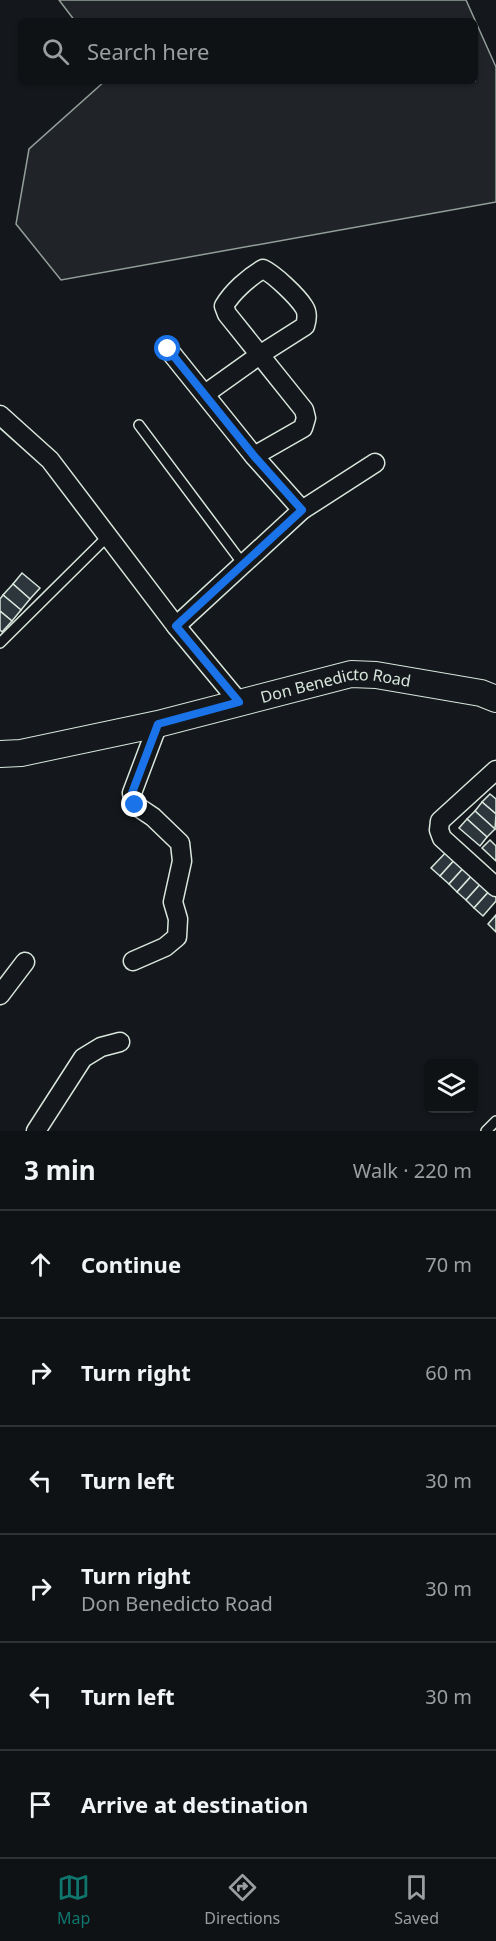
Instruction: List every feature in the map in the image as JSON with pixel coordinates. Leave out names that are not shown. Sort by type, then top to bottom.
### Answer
[{"type":"street","points":[[206,394],[261,354],[305,326],[307,318],[305,307],[270,272],[263,269],[255,273],[224,306],[227,314],[261,354],[304,410],[306,418],[303,428],[254,456]]},
{"type":"street","points":[[168,349],[254,456],[302,510]]},
{"type":"street","points":[[0,415],[50,460],[176,626],[239,702]]},
{"type":"street","points":[[176,626],[302,510],[375,463]]},
{"type":"street","name":"Don Benedicto Road","points":[[0,754],[21,753],[158,724],[351,674],[375,675],[481,693],[496,699]]},
{"type":"street","points":[[134,961],[165,947],[177,937],[178,919],[174,902],[182,861],[180,843],[153,817],[135,805],[132,793],[158,724]]},
{"type":"street","points":[[494,882],[442,838],[439,830],[441,821],[496,770]]},
{"type":"street","points":[[0,995],[25,962]]},
{"type":"street","points":[[36,1131],[83,1058],[101,1047],[120,1042]]},
{"type":"lane","points":[[139,425],[243,564]]},
{"type":"lane","points":[[0,643],[108,536]]},
{"type":"lane","points":[[486,1131],[496,1121]]},
{"type":"shaded area","points":[[59,0],[466,0],[474,18],[73,18]]},
{"type":"shaded area","points":[[478,27],[496,67],[496,202],[61,280],[16,224],[29,149],[102,84],[478,84]]},
{"type":"building","points":[[22,573],[40,588],[30,599],[13,584]]},
{"type":"building","points":[[13,584],[30,599],[21,610],[3,595]]},
{"type":"building","points":[[3,595],[21,610],[12,621],[0,611],[0,599]]},
{"type":"building","points":[[0,611],[12,621],[2,632],[0,630]]},
{"type":"building","points":[[490,794],[496,799],[496,814],[482,802]]},
{"type":"building","points":[[482,802],[496,814],[495,829],[475,811]]},
{"type":"building","points":[[475,811],[495,829],[487,837],[467,819]]},
{"type":"building","points":[[467,819],[487,837],[480,846],[459,828]]},
{"type":"building","points":[[490,840],[496,846],[496,861],[482,848]]},
{"type":"building","points":[[450,848],[458,856],[440,876],[431,868]]},
{"type":"building","points":[[458,856],[467,864],[449,884],[440,876]]},
{"type":"building","points":[[467,864],[475,872],[457,892],[449,884]]},
{"type":"building","points":[[475,872],[484,880],[466,900],[457,892]]},
{"type":"building","points":[[484,880],[492,888],[474,908],[466,900]]},
{"type":"building","points":[[492,888],[496,891],[496,901],[483,916],[474,908]]},
{"type":"building","points":[[496,915],[496,932],[488,924]]},
{"type":"route","points":[[135,805],[132,793],[158,724],[239,702],[176,626],[302,510],[254,456],[168,349]]}]
